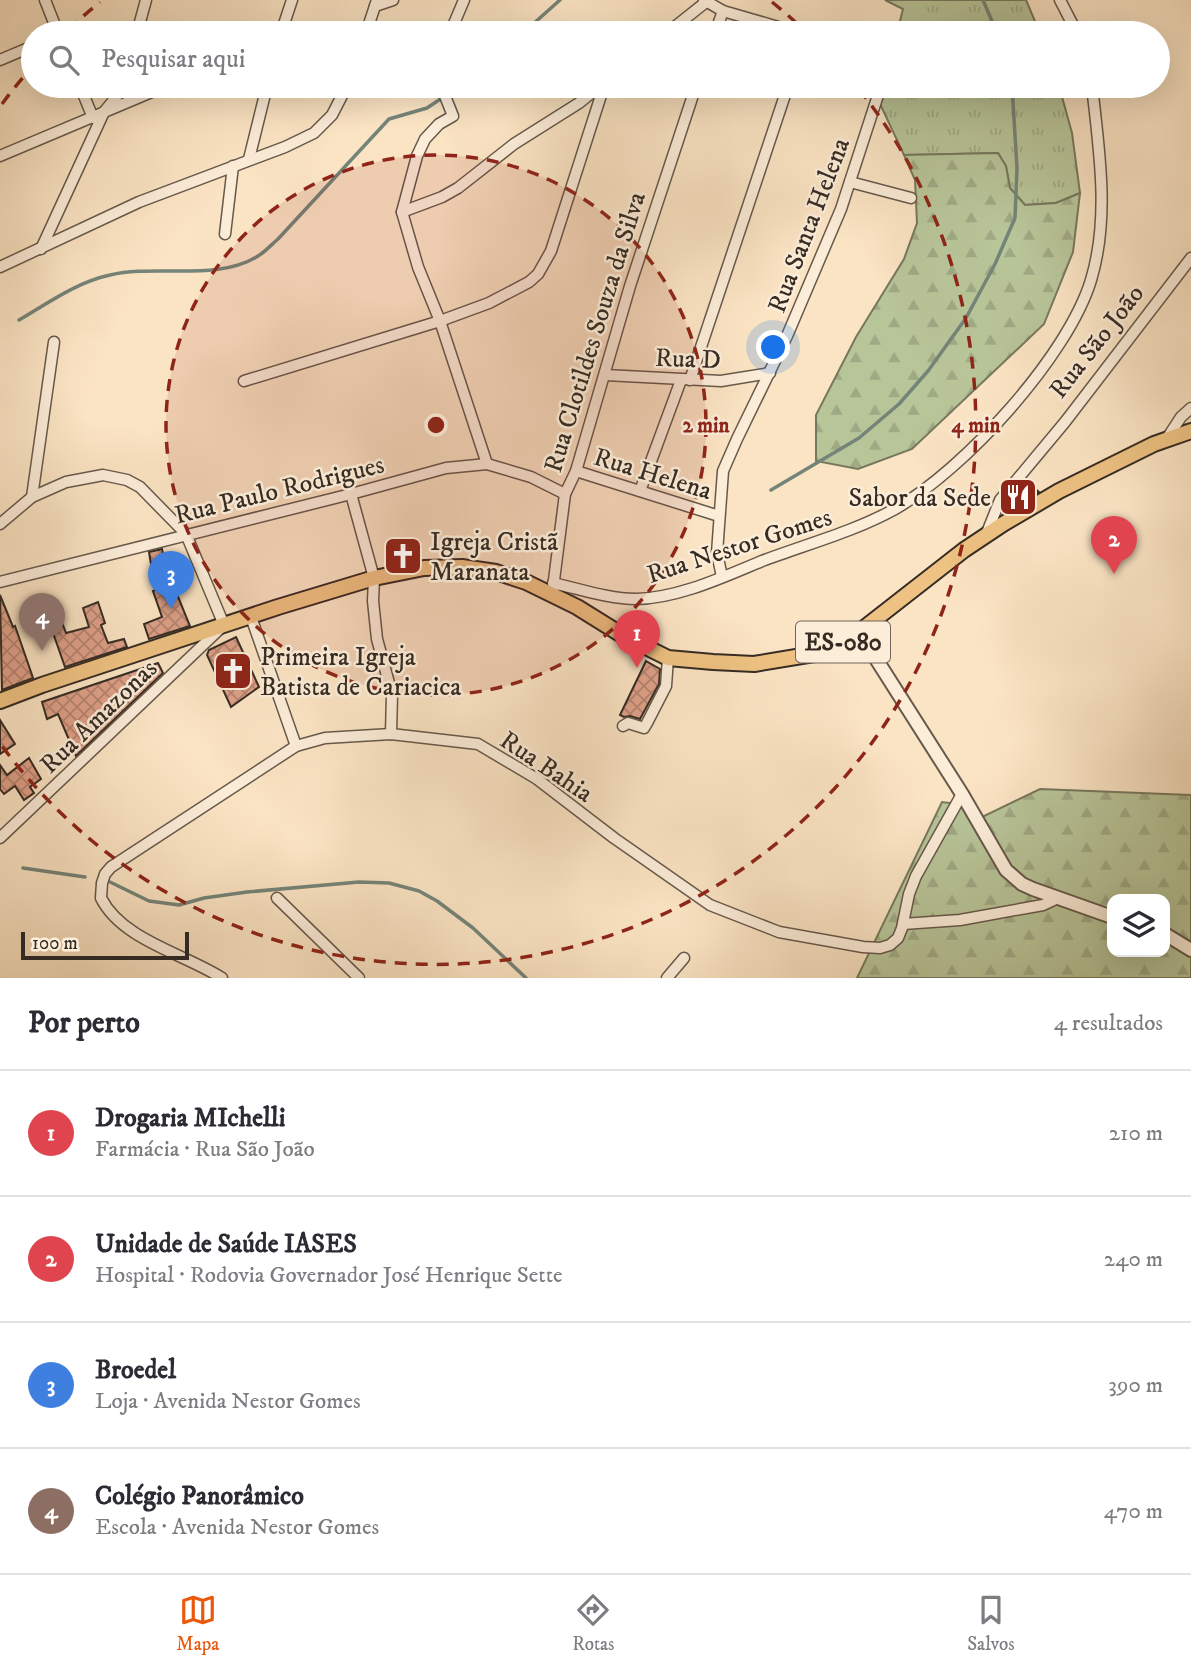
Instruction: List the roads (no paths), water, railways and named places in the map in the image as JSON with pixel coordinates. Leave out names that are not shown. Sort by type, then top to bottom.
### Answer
[{"type":"main road","name":"ES-080","points":[[0,701],[224,625],[374,578],[424,568],[462,567],[496,572],[553,589],[622,635],[668,657],[713,663],[754,664],[822,652],[835,648],[859,632],[986,535],[1059,492],[1191,430]]},
{"type":"street","points":[[44,0],[53,21]]},
{"type":"street","points":[[140,21],[146,0]]},
{"type":"street","points":[[285,21],[292,0]]},
{"type":"street","points":[[370,21],[376,3],[393,0]]},
{"type":"street","points":[[455,21],[464,0]]},
{"type":"street","points":[[1060,0],[1071,21]]},
{"type":"street","points":[[681,21],[705,1],[723,11],[758,21]]},
{"type":"street","points":[[719,21],[723,11]]},
{"type":"street","points":[[0,60],[21,51]]},
{"type":"street","points":[[85,98],[93,118]]},
{"type":"street","points":[[41,249],[104,113],[115,98]]},
{"type":"street","points":[[0,156],[138,98]]},
{"type":"street","points":[[249,159],[264,98]]},
{"type":"street","points":[[0,267],[139,202],[285,147],[314,133],[324,126],[341,98]]},
{"type":"street","points":[[446,98],[453,116],[439,124],[425,139],[417,156],[402,212],[418,267],[440,321],[487,464]]},
{"type":"street","points":[[402,212],[458,188],[514,144],[586,98]]},
{"type":"street","points":[[244,381],[440,321],[489,303],[529,282],[545,264],[598,98]]},
{"type":"street","name":"Rua Clotildes Souza da Silva","points":[[553,589],[565,494],[576,471],[648,229],[692,98]]},
{"type":"street","points":[[640,491],[686,380],[784,98]]},
{"type":"street","name":"Rua Santa Helena","points":[[722,577],[718,553],[719,516],[726,463],[770,373],[850,182],[877,98]]},
{"type":"street","name":"Rua Nestor Gomes","points":[[553,589],[626,599],[664,596],[861,527],[935,482],[998,422],[1074,321],[1091,279],[1100,230],[1101,182],[1093,98]]},
{"type":"street","points":[[225,234],[233,166]]},
{"type":"street","points":[[850,182],[911,198]]},
{"type":"street","name":"Rua São João","points":[[986,535],[1000,500],[1065,422],[1191,258]]},
{"type":"street","points":[[32,497],[54,342]]},
{"type":"street","name":"Rua D","points":[[605,375],[733,380],[770,373]]},
{"type":"street","points":[[1165,440],[1191,408]]},
{"type":"street","name":"Rua Paulo Rodrigues","points":[[0,582],[446,468],[487,464],[531,477],[565,494]]},
{"type":"street","name":"Rua Helena","points":[[576,471],[719,516]]},
{"type":"street","points":[[0,524],[32,497],[73,480],[103,475],[115,476],[140,487],[187,534],[224,625]]},
{"type":"street","points":[[351,494],[374,578],[373,601],[377,639],[393,694],[391,734]]},
{"type":"street","points":[[251,617],[296,746]]},
{"type":"street","name":"Rua Amazonas","points":[[0,838],[224,625]]},
{"type":"street","points":[[859,632],[962,793],[1006,870],[1023,884],[1107,915]]},
{"type":"street","points":[[623,726],[628,723],[643,728],[647,723],[666,686],[668,657]]},
{"type":"street","name":"Rua Bahia","points":[[222,978],[150,941],[116,919],[102,898],[105,874],[111,867],[296,746],[325,738],[391,734],[467,741],[487,749],[537,779],[698,898],[766,928],[880,948],[890,945],[898,938],[903,924]]},
{"type":"street","points":[[962,793],[916,876],[903,924],[960,920],[1043,905],[1058,898]]},
{"type":"street","points":[[277,898],[359,978]]},
{"type":"street","points":[[1170,937],[1191,950]]},
{"type":"street","points":[[667,978],[684,958]]},
{"type":"waterway","points":[[536,21],[560,0]]},
{"type":"waterway","points":[[983,0],[992,21]]},
{"type":"waterway","points":[[19,320],[63,294],[98,278],[128,272],[205,271],[242,264],[258,256],[278,239],[389,119],[427,108],[442,98]]},
{"type":"waterway","points":[[771,490],[859,438],[899,404],[928,371],[966,318],[995,264],[1015,218],[1017,168],[1013,98]]},
{"type":"waterway","points":[[23,868],[85,877]]},
{"type":"waterway","points":[[110,882],[149,901],[179,905],[204,898],[247,892],[359,882],[389,883],[419,891],[437,901],[473,928],[526,978]]},
{"type":"place","name":"Sabor da Sede","points":[[1018,497]]},
{"type":"place","name":"Igreja Cristã Maranata","points":[[403,556]]},
{"type":"place","name":"Unidade de Saúde IASES","points":[[1114,574]]},
{"type":"place","name":"Broedel","points":[[171,609]]},
{"type":"place","name":"Colégio Panorâmico","points":[[42,651]]},
{"type":"place","name":"Drogaria MIchelli","points":[[637,668]]},
{"type":"place","name":"Primeira Igreja Batista de Cariacica","points":[[233,671]]}]
